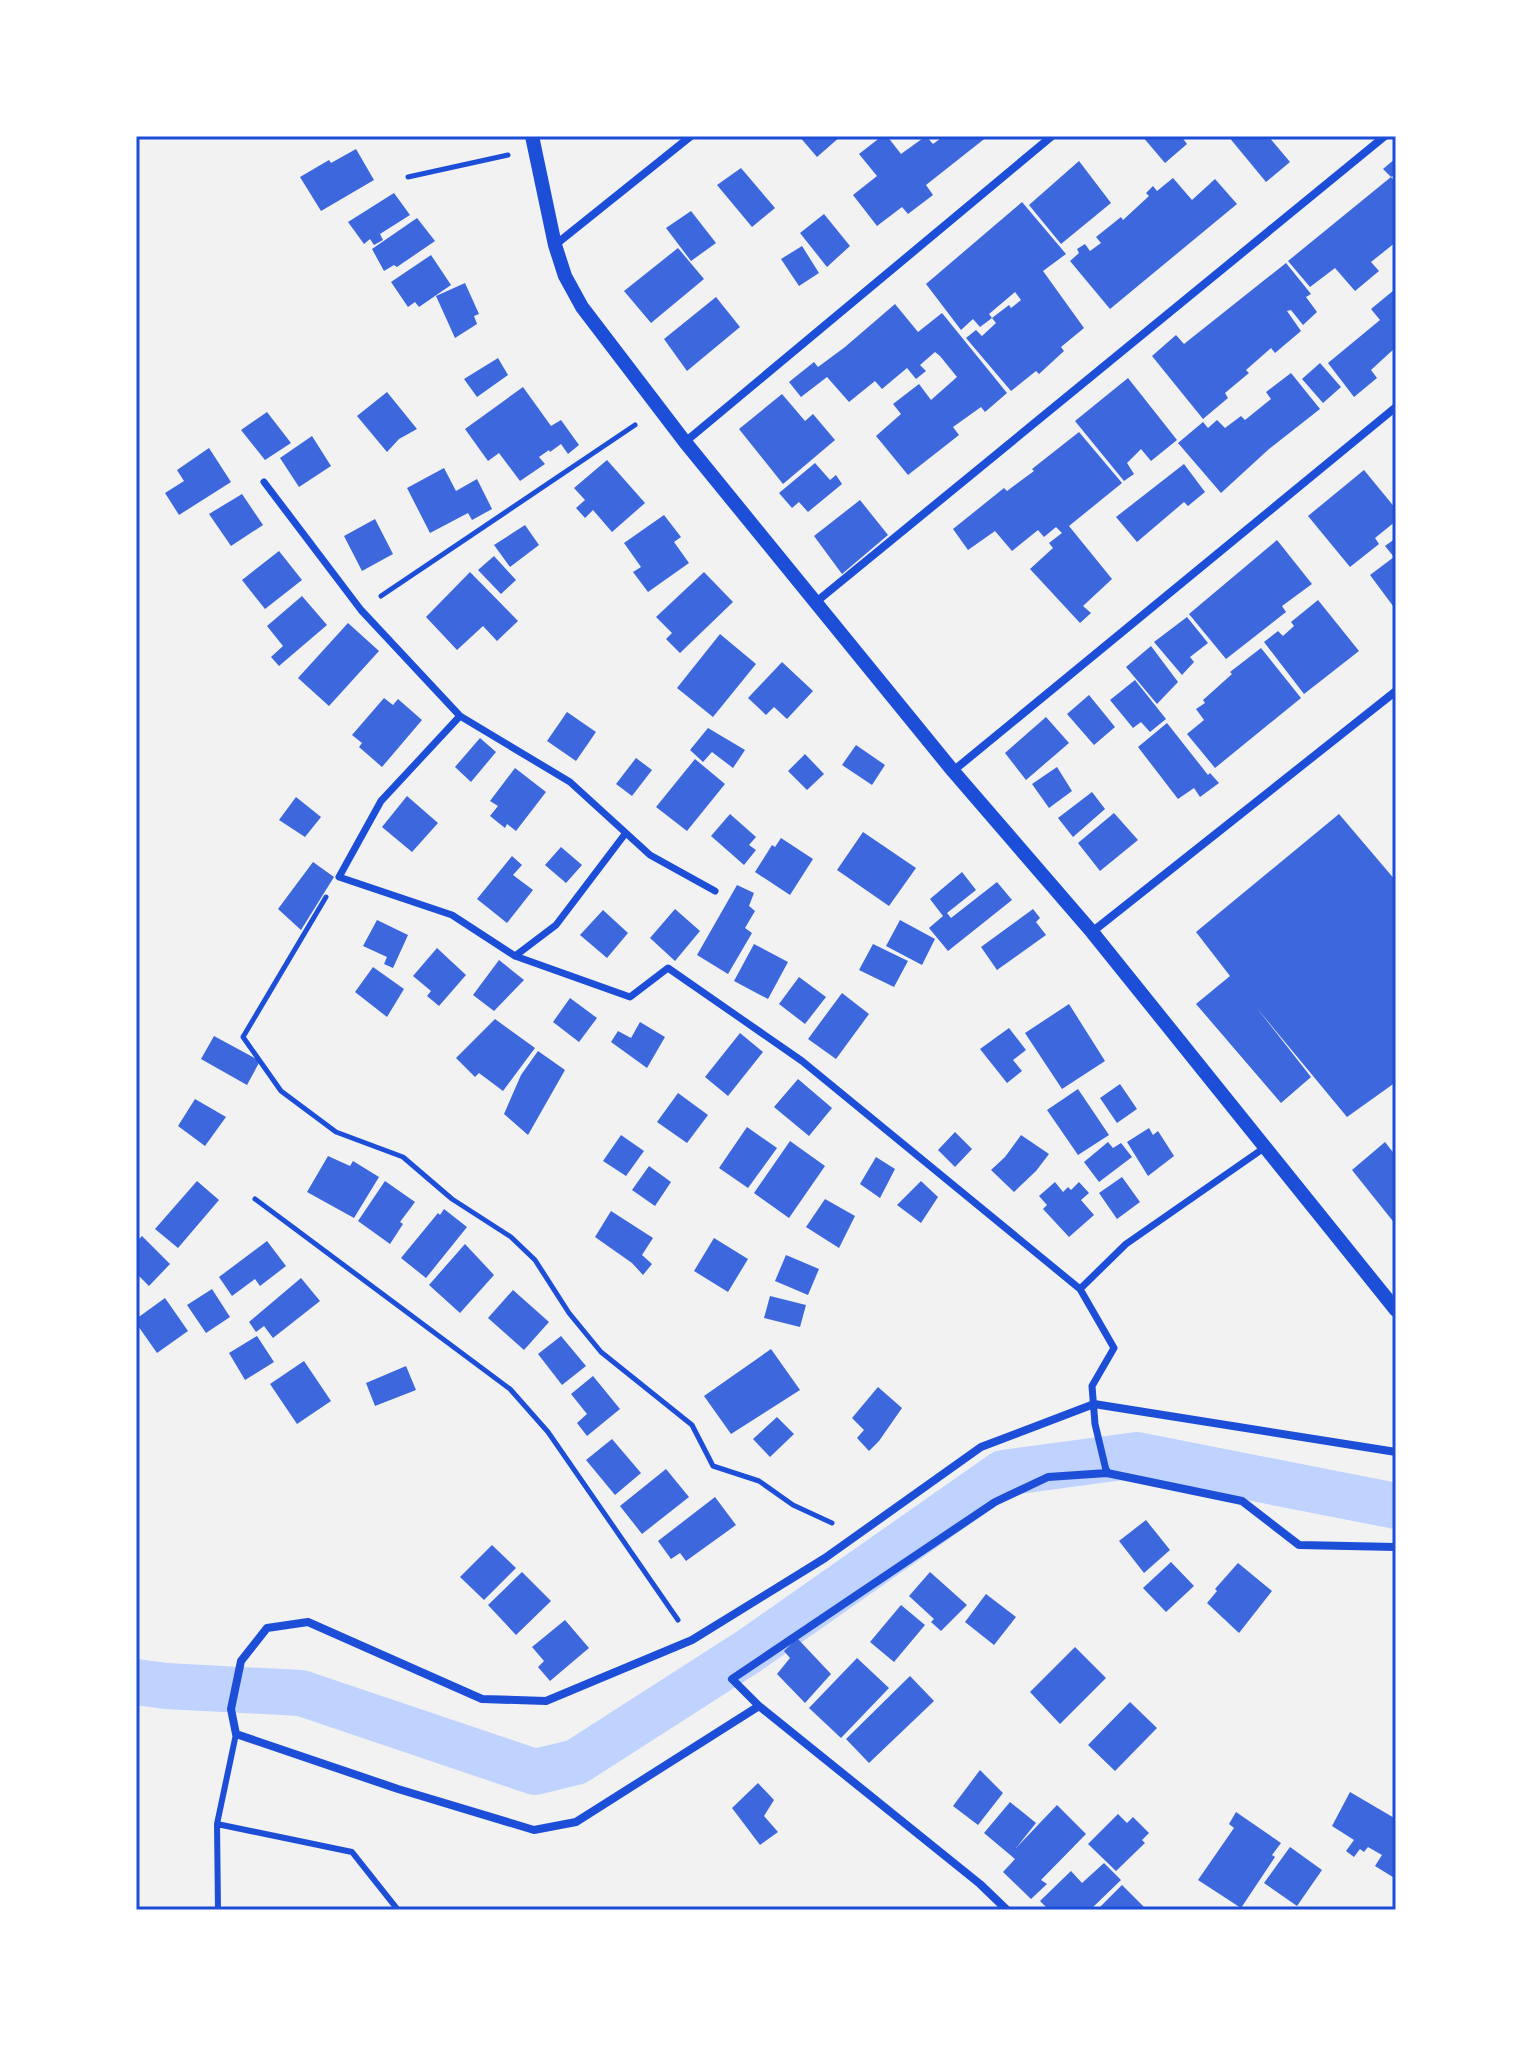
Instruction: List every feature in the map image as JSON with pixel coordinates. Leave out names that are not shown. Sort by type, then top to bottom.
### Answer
[{"type":"street","points":[[555,245],[691,136]]},
{"type":"street","points":[[685,442],[1052,136]]},
{"type":"street","points":[[816,602],[1385,136]]},
{"type":"street","points":[[533,143],[555,245],[565,276],[582,307],[685,442],[953,771],[1092,932],[1396,1310]]},
{"type":"street","points":[[953,771],[1396,407]]},
{"type":"street","points":[[264,482],[361,610],[460,716],[570,782],[650,855],[715,891]]},
{"type":"street","points":[[1092,932],[1396,691]]},
{"type":"street","points":[[460,716],[381,801],[339,877],[452,915],[515,956],[630,997],[668,968],[802,1061],[1080,1289],[1114,1348],[1092,1386],[1095,1424],[1106,1471]]},
{"type":"street","points":[[515,956],[556,925],[625,834]]},
{"type":"street","points":[[1080,1289],[1126,1244],[1264,1148]]},
{"type":"street","points":[[759,1706],[576,1822],[534,1830],[398,1789],[236,1734],[231,1709],[241,1661],[267,1628],[308,1622],[482,1699],[546,1701],[692,1640],[859,1535],[981,1447],[1094,1404],[1396,1452]]},
{"type":"street","points":[[1007,1910],[980,1884],[759,1706],[732,1679],[995,1502],[1048,1477],[1106,1471],[1242,1501],[1299,1545],[1396,1547]]},
{"type":"lane","points":[[218,1910],[217,1824],[236,1734]]},
{"type":"lane","points":[[217,1824],[352,1852],[398,1910]]},
{"type":"path","points":[[408,177],[533,143]]},
{"type":"path","points":[[361,610],[659,409]]},
{"type":"path","points":[[339,877],[243,1037],[281,1091],[336,1132],[403,1157],[452,1199],[511,1237],[535,1260],[569,1313],[601,1352],[692,1425],[713,1466],[759,1481],[793,1505],[859,1535]]},
{"type":"path","points":[[255,1199],[510,1389],[548,1432],[692,1640]]},
{"type":"building","points":[[799,136],[841,136],[817,157]]},
{"type":"building","points":[[882,136],[887,136],[901,154],[926,136],[933,144],[944,136],[988,136],[926,185],[933,195],[908,214],[902,207],[877,226],[853,195],[877,176],[859,154]]},
{"type":"building","points":[[1142,136],[1181,136],[1187,144],[1165,163]]},
{"type":"building","points":[[1228,136],[1268,136],[1290,162],[1266,182]]},
{"type":"building","points":[[356,149],[374,180],[321,211],[300,177]]},
{"type":"building","points":[[1396,158],[1396,173],[1391,177],[1383,169]]},
{"type":"building","points":[[1079,161],[1111,203],[1061,244],[1029,205]]},
{"type":"building","points":[[741,168],[775,208],[752,227],[717,185]]},
{"type":"building","points":[[1391,177],[1396,184],[1396,242],[1371,262],[1379,271],[1355,291],[1335,268],[1310,287],[1288,261]]},
{"type":"building","points":[[1173,178],[1192,200],[1215,179],[1237,204],[1110,309],[1070,261],[1079,253],[1077,249],[1085,244],[1090,251],[1101,243],[1096,237],[1121,217],[1123,220],[1149,196],[1146,193],[1153,186],[1157,191]]},
{"type":"building","points":[[394,193],[410,215],[380,234],[383,240],[374,245],[370,239],[364,244],[348,222]]},
{"type":"building","points":[[1022,202],[1066,254],[1043,271],[1084,328],[1061,347],[1064,351],[1039,374],[1036,371],[1011,391],[966,338],[976,330],[982,336],[996,323],[992,318],[980,327],[973,319],[961,330],[926,284]],"holes":[[[1015,292],[1021,300],[992,318],[989,314]]]},
{"type":"building","points":[[691,211],[716,243],[691,261],[666,228]]},
{"type":"building","points":[[824,214],[850,246],[827,267],[800,233]]},
{"type":"building","points":[[417,218],[435,241],[397,267],[394,265],[384,271],[372,249]]},
{"type":"building","points":[[802,246],[819,273],[799,286],[781,259]]},
{"type":"building","points":[[678,248],[704,279],[651,323],[624,291]]},
{"type":"building","points":[[431,255],[451,285],[419,307],[415,302],[408,307],[391,282]]},
{"type":"building","points":[[1286,263],[1311,294],[1306,297],[1317,312],[1303,325],[1291,310],[1287,311],[1301,331],[1275,353],[1271,348],[1246,370],[1249,373],[1225,393],[1228,398],[1203,419],[1152,356],[1176,335],[1184,344]]},
{"type":"building","points":[[465,283],[479,314],[474,316],[477,324],[455,338],[436,296]]},
{"type":"building","points":[[1394,290],[1396,347],[1371,370],[1377,378],[1354,397],[1328,363],[1380,320],[1371,309]]},
{"type":"building","points":[[716,297],[740,327],[687,371],[664,339]]},
{"type":"building","points":[[895,304],[918,332],[942,313],[1007,393],[985,412],[981,407],[953,427],[959,435],[908,475],[876,436],[901,414],[893,404],[919,384],[931,400],[957,377],[935,352],[920,365],[926,371],[916,379],[907,368],[882,389],[875,381],[849,402],[827,377],[801,397],[789,382],[814,362],[818,367]]},
{"type":"building","points":[[498,358],[508,375],[477,397],[464,379]]},
{"type":"building","points":[[1320,363],[1341,387],[1323,403],[1302,379]]},
{"type":"building","points":[[1291,373],[1320,409],[1269,449],[1221,493],[1178,443],[1203,422],[1208,428],[1217,420],[1225,428],[1241,416],[1245,420],[1271,399],[1266,392]]},
{"type":"building","points":[[1128,378],[1177,440],[1151,461],[1141,449],[1127,463],[1134,474],[1124,481],[1075,421]]},
{"type":"building","points":[[523,387],[551,426],[561,420],[579,445],[568,454],[561,444],[549,450],[539,457],[545,464],[520,481],[499,453],[488,461],[465,429]]},
{"type":"building","points":[[387,392],[417,429],[399,439],[387,452],[357,416]]},
{"type":"building","points":[[782,394],[805,421],[813,414],[835,440],[783,484],[739,429]]},
{"type":"building","points":[[267,412],[291,443],[265,460],[241,430]]},
{"type":"building","points":[[1079,432],[1122,483],[1069,526],[1112,579],[1083,606],[1091,613],[1080,623],[1030,569],[1053,548],[1049,543],[1062,533],[1056,527],[1044,537],[1038,530],[1012,551],[995,531],[968,550],[953,529],[1004,488],[1007,491],[1034,471],[1032,469]]},
{"type":"building","points":[[312,436],[331,466],[299,487],[280,458]]},
{"type":"building","points":[[209,448],[231,482],[179,515],[165,493],[184,481],[177,470]]},
{"type":"building","points":[[607,460],[645,503],[612,532],[593,510],[585,518],[576,508],[585,500],[574,488]]},
{"type":"building","points":[[815,463],[830,480],[836,475],[842,484],[808,512],[799,502],[792,508],[779,493]]},
{"type":"building","points":[[1184,464],[1205,492],[1188,506],[1184,502],[1137,542],[1116,517]]},
{"type":"building","points":[[444,468],[456,491],[477,479],[492,509],[472,520],[468,513],[430,533],[407,488]]},
{"type":"building","points":[[1364,470],[1396,509],[1396,521],[1375,538],[1379,544],[1350,567],[1308,516]]},
{"type":"building","points":[[242,494],[263,525],[231,546],[209,514]]},
{"type":"building","points":[[860,500],[888,535],[842,574],[814,536]]},
{"type":"building","points":[[664,515],[681,537],[674,542],[689,563],[648,592],[633,572],[641,567],[624,543]]},
{"type":"building","points":[[375,519],[393,554],[362,571],[344,536]]},
{"type":"building","points":[[525,525],[539,545],[510,567],[494,545]]},
{"type":"building","points":[[1396,538],[1396,610],[1370,575],[1394,557],[1385,546]]},
{"type":"building","points":[[1277,540],[1312,584],[1282,606],[1286,612],[1226,659],[1189,614]]},
{"type":"building","points":[[279,551],[302,580],[265,609],[242,580]]},
{"type":"building","points":[[494,556],[516,580],[501,594],[478,570]]},
{"type":"building","points":[[470,572],[518,621],[497,641],[483,626],[457,650],[426,617]]},
{"type":"building","points":[[704,572],[733,602],[680,653],[666,639],[672,633],[656,617]]},
{"type":"building","points":[[302,596],[327,625],[279,666],[271,657],[283,646],[267,626]]},
{"type":"building","points":[[1318,600],[1359,651],[1304,694],[1264,642],[1278,631],[1283,636],[1294,626],[1291,622]]},
{"type":"building","points":[[1187,617],[1208,643],[1190,657],[1194,662],[1182,675],[1154,642]]},
{"type":"building","points":[[348,623],[379,651],[329,706],[298,678]]},
{"type":"building","points":[[720,634],[756,664],[713,717],[677,688]]},
{"type":"building","points":[[1151,646],[1178,682],[1157,704],[1126,667]]},
{"type":"building","points":[[1261,648],[1301,698],[1215,768],[1187,734],[1204,720],[1196,709],[1232,674],[1230,672]]},
{"type":"building","points":[[782,662],[813,691],[787,719],[774,707],[766,715],[748,698]]},
{"type":"building","points":[[1135,680],[1166,719],[1150,732],[1141,722],[1133,728],[1110,700]]},
{"type":"building","points":[[1089,695],[1115,727],[1094,745],[1067,714]]},
{"type":"building","points":[[384,698],[393,705],[398,699],[422,720],[382,767],[359,747],[362,743],[352,735]]},
{"type":"building","points":[[567,712],[596,732],[576,761],[547,741]]},
{"type":"building","points":[[1046,717],[1069,743],[1026,780],[1005,753]]},
{"type":"building","points":[[1167,723],[1208,775],[1210,773],[1219,783],[1200,797],[1194,788],[1178,799],[1138,747]]},
{"type":"building","points":[[708,728],[745,750],[733,768],[712,752],[703,762],[690,750]]},
{"type":"building","points":[[480,738],[496,752],[471,782],[455,767]]},
{"type":"building","points":[[856,745],[885,765],[872,785],[842,765]]},
{"type":"building","points":[[805,754],[824,774],[807,790],[788,771]]},
{"type":"building","points":[[636,758],[652,770],[632,796],[616,784]]},
{"type":"building","points":[[695,759],[725,784],[687,831],[656,807]]},
{"type":"building","points":[[1057,767],[1072,791],[1049,808],[1032,784]]},
{"type":"building","points":[[515,768],[546,792],[516,831],[507,824],[505,828],[490,816],[498,806],[490,801]]},
{"type":"building","points":[[1092,792],[1105,809],[1073,837],[1058,818]]},
{"type":"building","points":[[407,796],[438,823],[412,852],[382,827]]},
{"type":"building","points":[[296,797],[321,817],[305,837],[279,820]]},
{"type":"building","points":[[1114,813],[1138,840],[1100,871],[1078,843]]},
{"type":"building","points":[[730,814],[756,837],[749,845],[756,850],[744,865],[711,836]]},
{"type":"building","points":[[1339,814],[1396,881],[1396,1082],[1347,1117],[1256,1007],[1311,1077],[1281,1103],[1196,1004],[1230,976],[1196,932]]},
{"type":"building","points":[[863,832],[916,868],[889,906],[837,870]]},
{"type":"building","points":[[781,838],[813,859],[790,895],[755,872],[772,845],[775,847]]},
{"type":"building","points":[[561,847],[582,865],[566,883],[545,865]]},
{"type":"building","points":[[512,856],[522,865],[513,875],[533,890],[507,923],[477,899]]},
{"type":"building","points":[[313,862],[334,877],[301,930],[278,909]]},
{"type":"building","points":[[962,872],[976,890],[947,913],[951,918],[997,882],[1012,900],[948,951],[929,928],[943,916],[930,899]]},
{"type":"building","points":[[737,885],[754,893],[749,906],[755,911],[745,928],[752,933],[728,974],[697,955]]},
{"type":"building","points":[[675,909],[700,931],[675,961],[650,938]]},
{"type":"building","points":[[1033,909],[1040,918],[1036,922],[1046,935],[997,970],[981,947]]},
{"type":"building","points":[[603,910],[628,933],[607,958],[580,935]]},
{"type":"building","points":[[377,920],[408,935],[393,968],[384,964],[387,957],[363,946]]},
{"type":"building","points":[[900,920],[935,939],[922,965],[886,946]]},
{"type":"building","points":[[754,944],[788,962],[768,999],[734,981]]},
{"type":"building","points":[[873,944],[908,961],[894,987],[859,970]]},
{"type":"building","points":[[437,948],[466,975],[439,1006],[427,996],[431,991],[413,976]]},
{"type":"building","points":[[499,960],[524,980],[494,1011],[473,995]]},
{"type":"building","points":[[373,967],[404,989],[387,1017],[355,992]]},
{"type":"building","points":[[799,977],[826,997],[805,1024],[779,1004]]},
{"type":"building","points":[[842,993],[869,1014],[836,1059],[808,1039]]},
{"type":"building","points":[[570,998],[597,1018],[579,1042],[553,1022]]},
{"type":"building","points":[[1069,1004],[1105,1061],[1062,1089],[1025,1033]]},
{"type":"building","points":[[495,1019],[535,1048],[503,1091],[479,1073],[475,1077],[456,1058]]},
{"type":"building","points":[[640,1022],[665,1037],[647,1068],[611,1042],[618,1031],[631,1038]]},
{"type":"building","points":[[1009,1028],[1026,1050],[1013,1060],[1022,1071],[1007,1083],[980,1049]]},
{"type":"building","points":[[740,1033],[763,1052],[728,1096],[705,1077]]},
{"type":"building","points":[[214,1036],[260,1061],[247,1085],[201,1059]]},
{"type":"building","points":[[538,1051],[565,1070],[528,1135],[504,1114],[521,1075]]},
{"type":"building","points":[[798,1079],[832,1108],[809,1136],[774,1107]]},
{"type":"building","points":[[1120,1084],[1137,1109],[1117,1123],[1100,1098]]},
{"type":"building","points":[[1078,1089],[1109,1135],[1078,1155],[1047,1110]]},
{"type":"building","points":[[678,1093],[708,1115],[687,1143],[657,1122]]},
{"type":"building","points":[[195,1099],[226,1117],[205,1146],[178,1126]]},
{"type":"building","points":[[747,1127],[777,1148],[748,1188],[719,1168]]},
{"type":"building","points":[[1149,1128],[1153,1135],[1158,1131],[1174,1156],[1148,1176],[1127,1142]]},
{"type":"building","points":[[955,1132],[972,1149],[955,1167],[938,1150]]},
{"type":"building","points":[[621,1135],[644,1151],[626,1176],[603,1161]]},
{"type":"building","points":[[1021,1135],[1049,1154],[1014,1192],[991,1170]]},
{"type":"building","points":[[790,1141],[825,1166],[789,1218],[754,1193]]},
{"type":"building","points":[[1108,1142],[1113,1148],[1121,1143],[1132,1157],[1099,1182],[1084,1162]]},
{"type":"building","points":[[1385,1142],[1396,1156],[1396,1225],[1352,1170]]},
{"type":"building","points":[[328,1156],[350,1166],[353,1161],[379,1177],[354,1218],[307,1192]]},
{"type":"building","points":[[876,1157],[895,1169],[880,1198],[860,1184]]},
{"type":"building","points":[[649,1166],[671,1182],[655,1206],[632,1190]]},
{"type":"building","points":[[1122,1177],[1140,1202],[1117,1219],[1099,1193]]},
{"type":"building","points":[[197,1181],[219,1200],[178,1248],[155,1229]]},
{"type":"building","points":[[385,1181],[415,1202],[400,1222],[403,1224],[390,1244],[358,1221]]},
{"type":"building","points":[[921,1181],[938,1197],[921,1223],[897,1205]]},
{"type":"building","points":[[1055,1182],[1063,1192],[1068,1187],[1071,1190],[1079,1182],[1089,1193],[1081,1200],[1094,1215],[1069,1237],[1043,1209],[1047,1205],[1039,1196]]},
{"type":"building","points":[[825,1199],[855,1216],[839,1248],[806,1227]]},
{"type":"building","points":[[444,1209],[467,1227],[426,1278],[401,1258]]},
{"type":"building","points":[[611,1211],[653,1238],[642,1255],[652,1264],[643,1275],[632,1263],[595,1237]]},
{"type":"building","points":[[142,1236],[170,1264],[149,1286],[136,1273],[136,1242]]},
{"type":"building","points":[[714,1238],[748,1259],[728,1292],[694,1271]]},
{"type":"building","points":[[267,1241],[286,1266],[260,1286],[255,1279],[232,1296],[219,1277]]},
{"type":"building","points":[[465,1244],[494,1275],[460,1313],[429,1285]]},
{"type":"building","points":[[786,1255],[819,1269],[808,1295],[775,1281]]},
{"type":"building","points":[[301,1278],[320,1301],[273,1338],[264,1326],[256,1332],[249,1322]]},
{"type":"building","points":[[212,1289],[230,1317],[206,1333],[187,1305]]},
{"type":"building","points":[[513,1290],[549,1322],[524,1350],[488,1318]]},
{"type":"building","points":[[770,1296],[806,1305],[800,1327],[764,1318]]},
{"type":"building","points":[[165,1298],[188,1331],[157,1353],[136,1319]]},
{"type":"building","points":[[257,1336],[274,1362],[245,1380],[229,1353]]},
{"type":"building","points":[[561,1336],[586,1366],[562,1385],[538,1354]]},
{"type":"building","points":[[771,1349],[800,1390],[731,1434],[704,1396]]},
{"type":"building","points":[[304,1361],[331,1401],[297,1424],[270,1384]]},
{"type":"building","points":[[406,1366],[416,1390],[375,1406],[366,1383]]},
{"type":"building","points":[[593,1376],[620,1409],[587,1436],[577,1423],[587,1414],[571,1394]]},
{"type":"building","points":[[878,1387],[902,1408],[869,1451],[857,1438],[864,1430],[852,1418]]},
{"type":"building","points":[[777,1417],[794,1434],[770,1457],[753,1439]]},
{"type":"building","points":[[612,1439],[641,1473],[615,1495],[586,1460]]},
{"type":"building","points":[[666,1469],[689,1497],[642,1534],[620,1506]]},
{"type":"building","points":[[715,1497],[736,1525],[686,1561],[680,1553],[671,1559],[658,1541]]},
{"type":"building","points":[[1146,1520],[1170,1550],[1144,1573],[1119,1541]]},
{"type":"building","points":[[492,1545],[516,1568],[484,1600],[460,1577]]},
{"type":"building","points":[[1171,1562],[1194,1586],[1166,1612],[1143,1588]]},
{"type":"building","points":[[1238,1563],[1272,1591],[1239,1633],[1207,1603]]},
{"type":"building","points":[[522,1572],[551,1601],[516,1635],[488,1605]]},
{"type":"building","points":[[930,1572],[967,1605],[941,1631],[931,1622],[934,1619],[909,1596]]},
{"type":"building","points":[[986,1594],[1016,1617],[994,1645],[965,1622]]},
{"type":"building","points":[[901,1605],[925,1625],[894,1662],[870,1642]]},
{"type":"building","points":[[565,1620],[589,1648],[550,1681],[538,1667],[544,1661],[532,1647]]},
{"type":"building","points":[[797,1638],[831,1674],[805,1703],[777,1674],[790,1658],[784,1651]]},
{"type":"building","points":[[1075,1647],[1106,1678],[1060,1724],[1030,1692]]},
{"type":"building","points":[[857,1658],[889,1688],[841,1738],[809,1708]]},
{"type":"building","points":[[910,1676],[934,1701],[869,1763],[846,1739]]},
{"type":"building","points":[[1130,1702],[1157,1728],[1115,1771],[1088,1745]]},
{"type":"building","points":[[980,1770],[1003,1793],[978,1825],[953,1806]]},
{"type":"building","points":[[758,1783],[774,1800],[764,1816],[778,1832],[760,1845],[732,1808]]},
{"type":"building","points":[[1350,1792],[1396,1819],[1396,1879],[1375,1866],[1382,1855],[1368,1847],[1364,1852],[1360,1849],[1354,1857],[1346,1851],[1354,1840],[1332,1826]]},
{"type":"building","points":[[1010,1802],[1036,1823],[1016,1848],[1057,1805],[1086,1834],[1041,1880],[1047,1884],[1031,1899],[1003,1872],[1015,1859],[984,1833]]},
{"type":"building","points":[[1236,1812],[1281,1843],[1241,1908],[1198,1880],[1234,1828],[1229,1824]]},
{"type":"building","points":[[1118,1814],[1127,1823],[1133,1817],[1149,1833],[1142,1840],[1145,1843],[1116,1871],[1088,1844]]},
{"type":"building","points":[[1290,1847],[1322,1870],[1297,1906],[1264,1883]]},
{"type":"building","points":[[1104,1863],[1121,1880],[1090,1910],[1049,1910],[1040,1901],[1071,1871],[1082,1883]]},
{"type":"building","points":[[1122,1885],[1147,1910],[1097,1910]]},
{"type":"waterway","points":[[136,1682],[301,1693],[535,1772],[576,1762],[752,1649],[1003,1473],[1137,1455],[1396,1506]]}]
